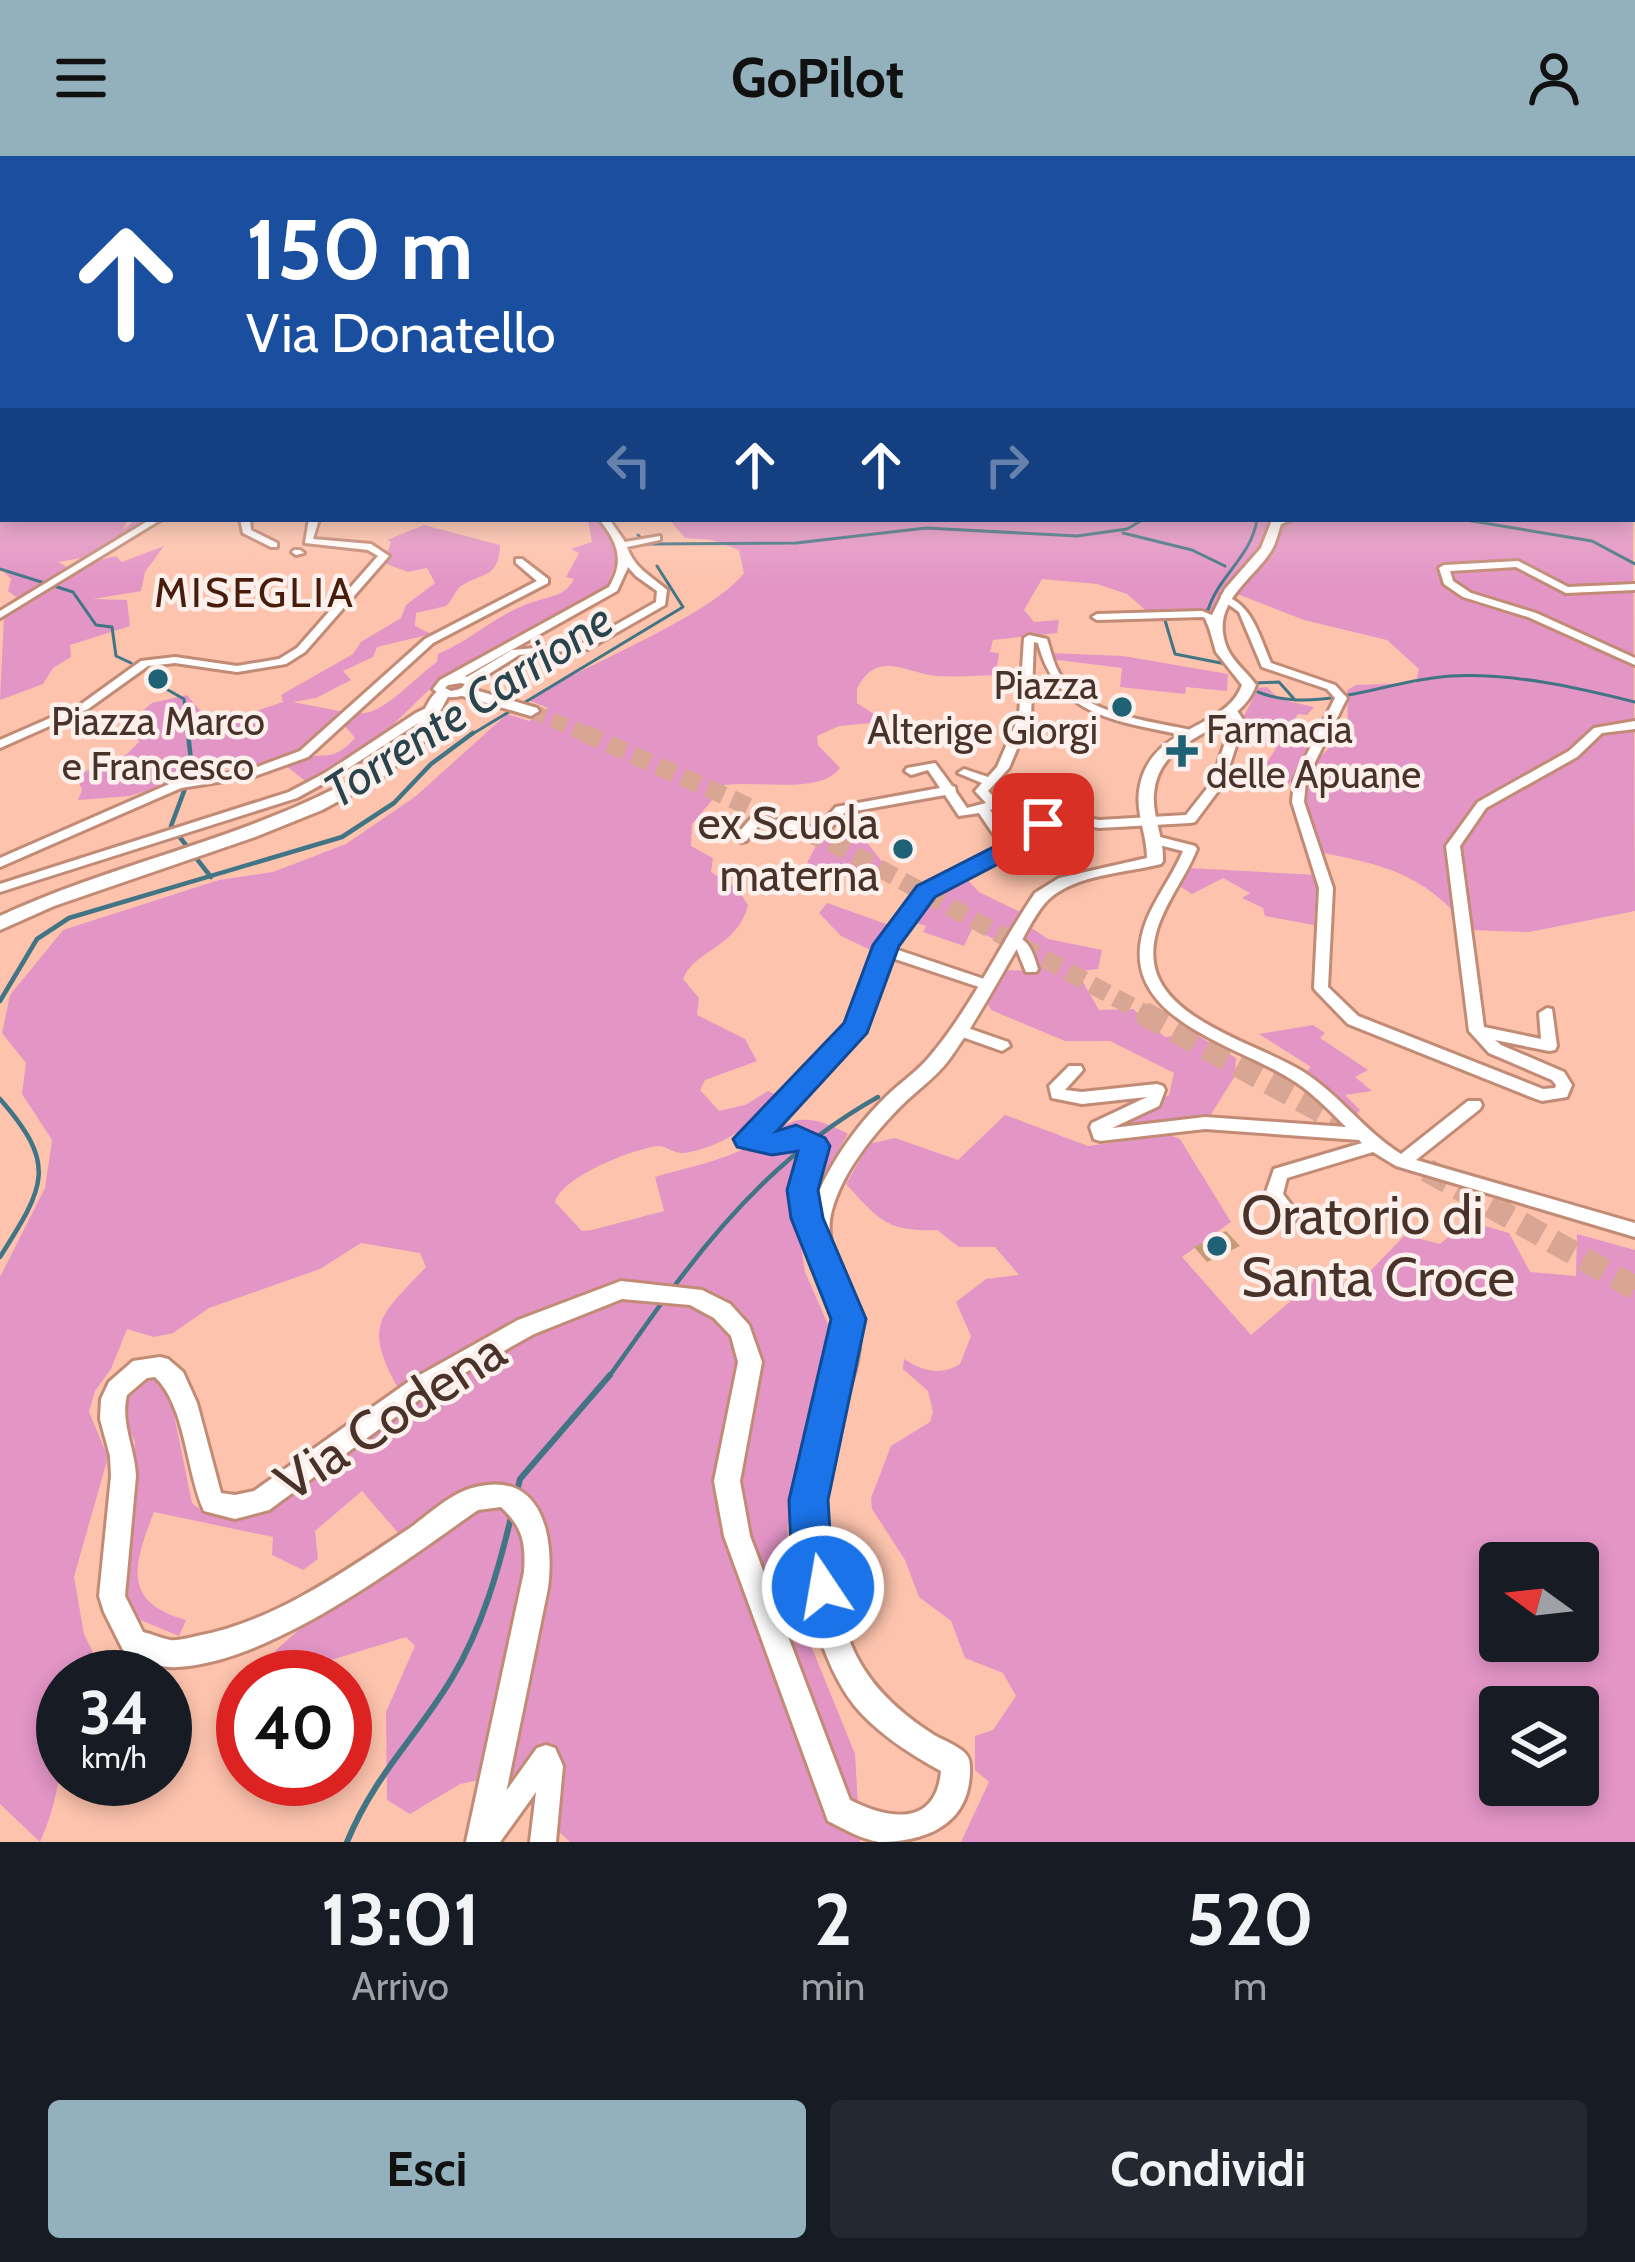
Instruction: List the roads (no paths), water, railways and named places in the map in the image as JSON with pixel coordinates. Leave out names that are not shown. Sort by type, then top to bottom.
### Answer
[{"type":"main road","points":[[0,924],[180,853],[273,825],[362,784],[387,766],[455,691],[527,710]]},
{"type":"street","points":[[0,615],[152,522]]},
{"type":"street","points":[[244,522],[246,531],[274,544]]},
{"type":"street","points":[[0,744],[70,715],[132,668],[154,661],[252,669],[293,656],[384,556],[371,547],[306,547],[313,522]]},
{"type":"street","points":[[0,888],[242,815],[321,782],[354,764],[399,724],[516,652],[568,652],[592,644],[661,603],[664,593],[639,574],[606,522]]},
{"type":"street","points":[[1217,636],[1232,581],[1266,549],[1276,522]]},
{"type":"street","points":[[623,549],[657,538]]},
{"type":"street","points":[[623,549],[650,574]]},
{"type":"street","points":[[613,589],[624,573],[623,549]]},
{"type":"street","points":[[0,862],[178,784],[251,773],[304,754],[429,641],[544,581],[519,561]]},
{"type":"street","points":[[1635,587],[1566,590],[1518,564],[1444,568],[1448,582],[1467,595],[1532,615],[1635,662]]},
{"type":"street","points":[[455,691],[613,589],[640,582],[658,586]]},
{"type":"street","points":[[1225,597],[1243,610],[1259,659],[1330,687],[1341,698],[1300,780],[1298,802],[1326,888],[1322,988],[1341,1012],[1542,1095],[1564,1090],[1558,1076],[1495,1049],[1477,1031],[1451,870],[1453,846],[1481,805],[1573,754],[1598,730],[1635,725]]},
{"type":"street","points":[[816,1233],[827,1195],[851,1155],[958,1030],[1012,939],[1057,884],[1152,865],[1148,784],[1156,760],[1244,699],[1249,685],[1223,654],[1209,616],[1097,617]]},
{"type":"street","points":[[1010,849],[981,791],[984,773],[1025,716],[1024,669],[1031,637],[1043,641],[1051,671],[1085,707],[1191,733]]},
{"type":"street","points":[[911,771],[931,766],[951,790],[952,803],[964,813],[990,807],[1047,820],[1151,827],[1190,819],[1209,798],[1238,721],[1232,711]]},
{"type":"street","points":[[741,838],[757,820],[820,832],[840,810],[951,790]]},
{"type":"street","points":[[816,1233],[802,1190],[814,1146],[796,1136],[772,1144],[748,1139],[788,1105],[857,1026],[901,919],[926,892],[1010,849],[1047,820]]},
{"type":"street","points":[[1151,827],[1190,853],[1154,908],[1147,931],[1148,968],[1156,986],[1198,1025],[1308,1083],[1368,1139],[1402,1162],[1635,1230]]},
{"type":"street","points":[[1012,939],[1024,948],[1031,969]]},
{"type":"street","points":[[885,951],[985,984]]},
{"type":"street","points":[[1477,1031],[1549,1046],[1547,1013]]},
{"type":"street","points":[[958,1030],[1002,1046]]},
{"type":"street","points":[[1075,1070],[1057,1086],[1058,1094],[1082,1098],[1157,1090],[1153,1102],[1098,1127],[1100,1136],[1205,1123],[1368,1139]]},
{"type":"street","points":[[1402,1162],[1474,1105]]},
{"type":"street","points":[[1290,1215],[1274,1195],[1280,1174],[1368,1139]]},
{"type":"street","name":"Via Codena","points":[[483,1842],[536,1588],[540,1550],[530,1516],[506,1495],[473,1499],[270,1630],[220,1649],[184,1654],[148,1649],[123,1633],[112,1601],[123,1469],[109,1419],[117,1389],[145,1369],[163,1368],[176,1377],[194,1429],[202,1487],[213,1503],[235,1507],[260,1502],[294,1482],[419,1387],[526,1327],[620,1290],[694,1296],[722,1311],[741,1332],[750,1362],[728,1480],[736,1536],[839,1810],[855,1825],[891,1836],[921,1833],[942,1818],[957,1789],[956,1764],[925,1747],[859,1689],[811,1549],[808,1500],[815,1457],[847,1344],[848,1319],[824,1267],[816,1233]]},
{"type":"street","points":[[483,1842],[546,1757],[551,1766],[543,1842]]},
{"type":"waterway","points":[[638,535],[647,544],[796,543],[926,528],[1077,536],[1127,529],[1139,522]]},
{"type":"waterway","points":[[1198,612],[1208,610],[1249,544],[1256,522]]},
{"type":"waterway","points":[[1478,522],[1592,541],[1635,564]]},
{"type":"waterway","points":[[1123,533],[1192,550],[1225,566]]},
{"type":"waterway","name":"Torrente Carrione","points":[[469,736],[683,607],[657,566]]},
{"type":"waterway","points":[[0,569],[73,592],[96,625],[112,627],[116,656],[131,663]]},
{"type":"waterway","points":[[1164,617],[1175,654],[1231,665]]},
{"type":"waterway","points":[[1246,673],[1256,683],[1279,682],[1294,699]]},
{"type":"waterway","points":[[1294,699],[1474,676],[1544,682],[1635,702]]},
{"type":"waterway","points":[[168,690],[184,699],[188,736]]},
{"type":"waterway","points":[[1258,692],[1294,699]]},
{"type":"waterway","points":[[188,733],[192,770],[171,826],[210,876]]},
{"type":"waterway","name":"Torrente Carrione","points":[[210,876],[342,837],[394,803],[431,764],[473,733]]},
{"type":"waterway","name":"Torrente Carrione","points":[[0,1001],[37,939],[69,918],[210,876]]},
{"type":"waterway","points":[[670,1292],[764,1183],[817,1137],[878,1097]]},
{"type":"waterway","name":"Torrente Carrione","points":[[0,1099],[31,1142],[39,1176],[27,1212],[0,1257]]},
{"type":"waterway","points":[[608,1378],[663,1301]]},
{"type":"waterway","points":[[517,1491],[520,1479],[610,1375]]},
{"type":"waterway","points":[[347,1842],[370,1796],[463,1659],[488,1598],[512,1513]]},
{"type":"tunnel","points":[[531,711],[587,734]]},
{"type":"tunnel","points":[[587,734],[591,736]]},
{"type":"tunnel","points":[[587,734],[846,850],[1149,1016]]},
{"type":"tunnel","points":[[1143,1013],[1363,1134]]},
{"type":"tunnel","points":[[1427,1170],[1635,1288]]},
{"type":"place","name":"Piazza Marco e Francesco","points":[[158,679]]},
{"type":"place","name":"Piazza Alterige Giorgi","points":[[1122,707]]},
{"type":"place","name":"Farmacia delle Apuane","points":[[1182,751]]},
{"type":"place","name":"ex Scuola materna","points":[[903,849]]},
{"type":"place","name":"Oratorio di Santa Croce","points":[[1217,1246]]},
{"type":"district","name":"MISEGLIA","points":[[255,592]]}]
